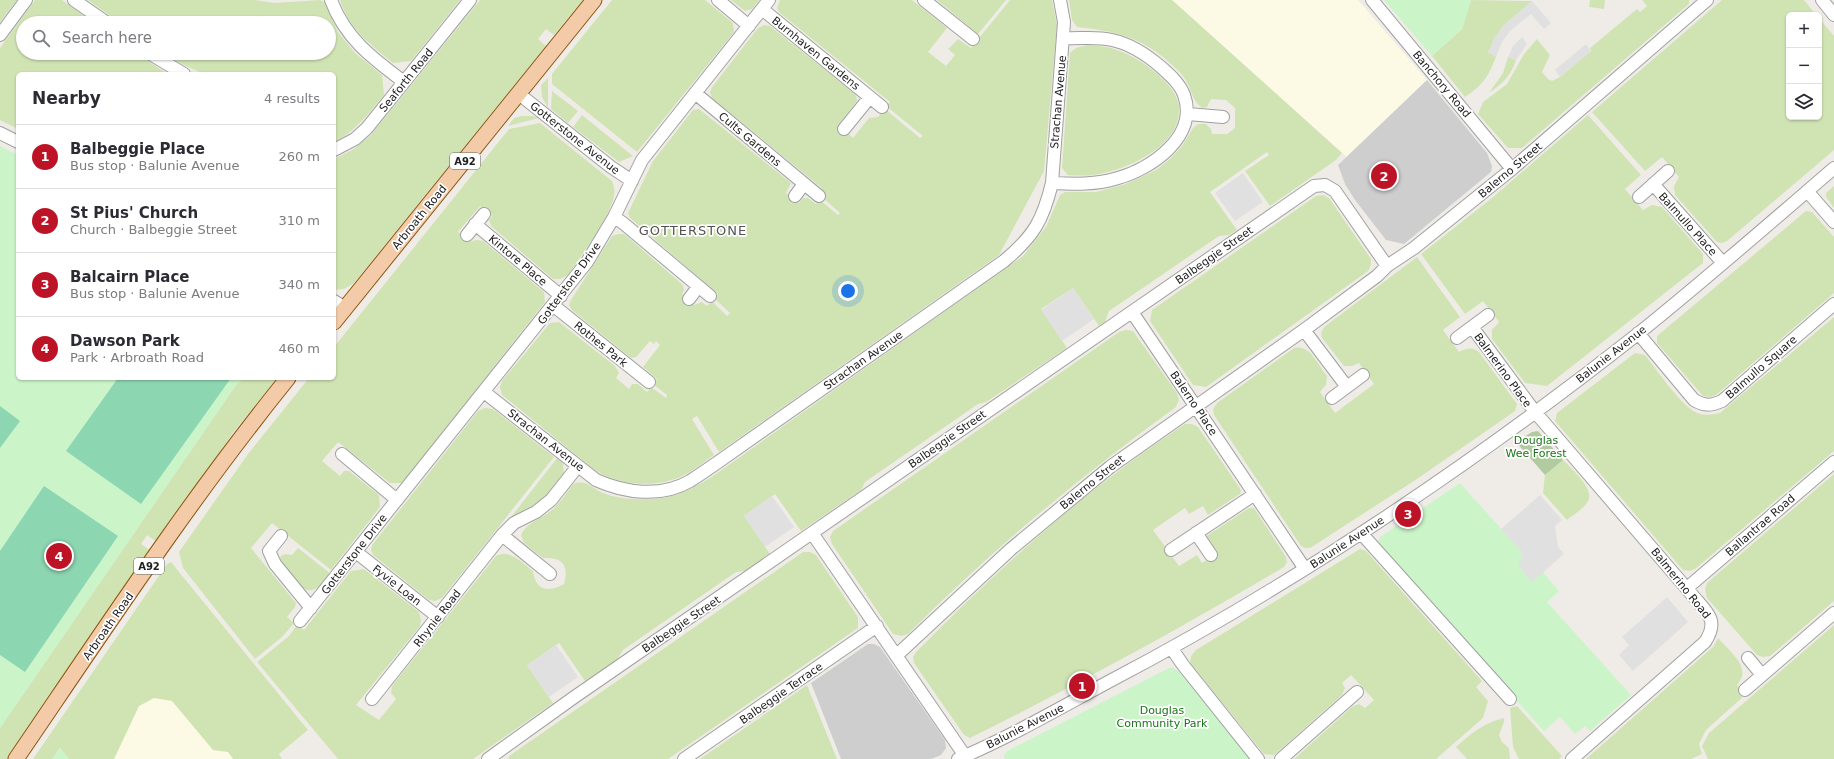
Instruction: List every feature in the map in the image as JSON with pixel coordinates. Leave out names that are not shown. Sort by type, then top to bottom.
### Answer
[{"type":"main road","name":"Arbroath Road","points":[[336,316],[340,304],[519,94],[594,0]]},
{"type":"main road","name":"Arbroath Road","points":[[16,759],[160,551],[253,421],[286,380]]},
{"type":"street","points":[[0,35],[26,0]]},
{"type":"street","points":[[74,0],[97,16]]},
{"type":"street","points":[[331,0],[347,32],[362,48],[404,82]]},
{"type":"street","name":"Seaforth Road","points":[[336,149],[355,139],[367,128],[470,0]]},
{"type":"street","points":[[718,0],[749,26]]},
{"type":"street","points":[[924,0],[973,39]]},
{"type":"street","name":"Strachan Avenue","points":[[484,392],[596,480],[614,488],[640,492],[666,490],[689,481],[1004,261],[1020,247],[1034,231],[1046,208],[1052,182],[1064,22],[1060,0]]},
{"type":"street","name":"Banchory Road","points":[[1372,0],[1512,169]]},
{"type":"street","name":"Balerno Street","points":[[897,655],[1016,544],[1110,467],[1195,405],[1304,330],[1377,276],[1387,266],[1419,243],[1512,169],[1707,0]]},
{"type":"street","points":[[1822,0],[1834,15]]},
{"type":"street","name":"Gotterstone Drive","points":[[300,621],[554,306],[587,262],[614,217],[642,160],[766,5]]},
{"type":"street","name":"Burnhaven Gardens","points":[[766,5],[882,107]]},
{"type":"street","points":[[1052,182],[1091,184],[1119,178],[1145,166],[1166,152],[1181,135],[1188,114],[1184,95],[1172,76],[1134,47],[1112,40],[1092,37],[1063,38]]},
{"type":"street","points":[[161,60],[181,72]]},
{"type":"street","name":"Gotterstone Avenue","points":[[519,94],[611,167],[632,181]]},
{"type":"street","name":"Cults Gardens","points":[[695,94],[819,196]]},
{"type":"street","name":"Burnhaven Gardens","points":[[844,129],[870,97]]},
{"type":"street","points":[[1188,114],[1223,117]]},
{"type":"street","points":[[0,132],[16,141]]},
{"type":"street","name":"Balunie Avenue","points":[[962,758],[1172,649],[1305,569],[1454,471],[1535,412],[1638,333],[1834,168]]},
{"type":"street","name":"Balmullo Place","points":[[1639,197],[1668,171]]},
{"type":"street","points":[[795,196],[804,184]]},
{"type":"street","name":"Balmullo Place","points":[[1653,184],[1723,263]]},
{"type":"street","name":"Balbeggie Street","points":[[490,758],[573,698],[1314,186],[1325,185],[1335,191],[1387,266]]},
{"type":"street","points":[[1807,192],[1834,222]]},
{"type":"street","points":[[467,235],[484,214]]},
{"type":"street","points":[[614,217],[710,296]]},
{"type":"street","name":"Kintore Place","points":[[475,224],[561,296]]},
{"type":"street","points":[[689,298],[698,287]]},
{"type":"street","name":"Balmullo Square","points":[[1638,333],[1694,400],[1702,405],[1713,405],[1722,401],[1834,304]]},
{"type":"street","name":"Rothes Park","points":[[554,306],[649,382]]},
{"type":"street","name":"Balerno Place","points":[[1132,312],[1305,569]]},
{"type":"street","name":"Balmerino Place","points":[[1457,338],[1488,316]]},
{"type":"street","name":"Balmerino Place","points":[[1472,327],[1535,412]]},
{"type":"street","points":[[1304,330],[1347,387]]},
{"type":"street","points":[[1332,398],[1363,375]]},
{"type":"street","name":"Balmerino Road","points":[[1535,412],[1687,588],[1710,617],[1712,624],[1711,633],[1708,637],[1572,759]]},
{"type":"street","points":[[342,454],[397,500]]},
{"type":"street","name":"Ballantrae Road","points":[[1687,588],[1834,462]]},
{"type":"street","name":"Rhynie Road","points":[[372,700],[502,535],[514,524],[536,512],[551,500],[578,466]]},
{"type":"street","points":[[1171,550],[1255,494]]},
{"type":"street","points":[[1196,533],[1211,554]]},
{"type":"street","points":[[1361,533],[1510,700]]},
{"type":"street","points":[[812,534],[897,655],[962,758]]},
{"type":"street","points":[[502,535],[550,574]]},
{"type":"street","points":[[281,536],[269,551],[275,564],[311,608]]},
{"type":"street","name":"Fyvie Loan","points":[[356,552],[438,617]]},
{"type":"street","points":[[1745,690],[1834,614]]},
{"type":"street","name":"Balbeggie Terrace","points":[[684,759],[877,626]]},
{"type":"street","points":[[1172,649],[1258,759]]},
{"type":"street","points":[[1748,658],[1762,675]]},
{"type":"street","points":[[1281,759],[1357,692]]},
{"type":"shaded area","points":[[1172,0],[1358,0],[1427,80],[1347,157]]},
{"type":"shaded area","points":[[1532,1],[1551,23],[1544,29],[1531,14],[1510,31],[1502,42],[1496,57],[1488,53],[1494,38],[1504,25]]},
{"type":"shaded area","points":[[1522,37],[1527,44],[1516,60],[1508,57],[1513,46]]},
{"type":"shaded area","points":[[1586,44],[1591,51],[1560,77],[1555,70]]},
{"type":"shaded area","points":[[1427,80],[1487,153],[1492,166],[1491,172],[1404,244],[1386,240],[1355,200],[1345,184],[1338,165]]},
{"type":"shaded area","points":[[1243,173],[1263,202],[1235,221],[1215,193]]},
{"type":"shaded area","points":[[1073,288],[1094,319],[1062,341],[1041,310]]},
{"type":"shaded area","points":[[1540,495],[1562,520],[1555,526],[1558,547],[1564,554],[1532,582],[1518,565],[1522,559],[1522,552],[1501,529]]},
{"type":"shaded area","points":[[772,496],[794,527],[765,547],[744,516]]},
{"type":"shaded area","points":[[180,573],[308,730],[279,754],[282,759],[69,759]]},
{"type":"shaded area","points":[[1667,597],[1688,622],[1633,671],[1619,655],[1629,645],[1622,637]]},
{"type":"shaded area","points":[[868,644],[874,644],[880,647],[945,740],[946,748],[941,755],[931,759],[841,759],[811,683]]},
{"type":"shaded area","points":[[556,645],[578,677],[549,697],[527,665]]},
{"type":"green space","points":[[0,0],[17,0],[0,22]]},
{"type":"green space","points":[[35,0],[62,0],[84,16],[23,16]]},
{"type":"green space","points":[[88,0],[255,0],[274,3],[320,0],[324,2],[331,16],[110,16]]},
{"type":"green space","points":[[340,0],[460,0],[411,61],[393,63],[369,43],[355,28],[349,20]]},
{"type":"green space","points":[[480,0],[583,0],[554,35],[546,29],[538,39],[546,46],[354,283],[344,289],[336,290],[336,158],[354,149],[371,135]]},
{"type":"green space","points":[[612,0],[705,0],[733,23],[734,32],[637,152],[552,84],[552,74]]},
{"type":"green space","points":[[731,0],[759,0],[752,9],[745,11]]},
{"type":"green space","points":[[780,0],[912,0],[947,28],[928,52],[946,66],[955,55],[948,49],[958,39],[971,48],[1010,0],[1052,0],[1057,25],[1044,171],[999,255],[719,452],[697,416],[692,419],[714,455],[693,470],[675,479],[652,484],[629,482],[606,476],[596,471],[502,395],[500,387],[502,381],[550,323],[559,322],[615,366],[619,373],[616,378],[629,389],[632,384],[638,384],[647,392],[651,387],[666,398],[667,395],[653,384],[657,379],[643,367],[660,345],[656,341],[654,344],[650,341],[636,357],[631,358],[572,310],[569,305],[612,236],[618,234],[624,234],[683,285],[684,290],[682,294],[694,305],[702,302],[707,306],[712,301],[727,316],[730,313],[714,298],[718,294],[630,218],[628,213],[653,161],[693,110],[699,109],[791,183],[786,193],[799,203],[803,198],[808,198],[816,204],[820,200],[838,215],[840,213],[822,197],[822,188],[712,98],[710,92],[712,87],[758,28],[764,25],[770,26],[856,95],[857,101],[838,125],[853,138],[869,118],[878,117],[885,109],[920,138],[923,136],[886,106],[890,102],[780,13],[777,8]]},
{"type":"green space","points":[[937,0],[1006,0],[978,34]]},
{"type":"green space","points":[[1069,0],[1172,0],[1342,153],[1336,160],[1270,206],[1245,171],[1269,155],[1267,152],[1210,192],[1237,230],[1229,235],[1219,236],[1109,311],[1105,322],[1099,326],[1073,288],[1041,309],[1067,348],[986,402],[978,404],[865,482],[861,490],[801,531],[775,494],[744,516],[770,554],[745,571],[736,572],[623,650],[616,661],[585,681],[559,643],[527,665],[553,703],[473,759],[338,759],[257,662],[289,636],[297,625],[304,630],[351,571],[364,569],[419,612],[421,620],[420,626],[356,705],[379,720],[396,699],[391,693],[392,686],[496,556],[506,554],[520,560],[533,571],[537,583],[544,588],[553,589],[564,584],[566,572],[563,564],[555,559],[543,558],[524,543],[521,535],[531,523],[551,511],[573,484],[585,483],[611,496],[632,499],[669,497],[696,486],[716,474],[1023,256],[1046,227],[1060,195],[1065,192],[1096,192],[1126,184],[1156,170],[1170,159],[1182,146],[1193,128],[1198,124],[1206,124],[1211,129],[1212,134],[1227,134],[1235,128],[1235,108],[1226,100],[1211,99],[1207,107],[1202,108],[1196,102],[1185,79],[1175,67],[1153,50],[1123,35],[1077,27],[1072,20]]},
{"type":"green space","points":[[1384,0],[1471,0],[1462,29],[1432,56]]},
{"type":"green space","points":[[1471,0],[1532,1],[1504,25],[1488,52],[1496,57],[1490,70],[1481,84],[1465,97],[1432,56],[1462,29]]},
{"type":"green space","points":[[1590,0],[1605,0],[1604,9],[1589,7]]},
{"type":"green space","points":[[1642,0],[1689,0],[1689,4],[1522,148],[1508,148],[1478,114],[1483,102],[1507,84],[1524,54],[1537,39],[1550,55],[1542,72],[1552,81],[1560,77],[1591,51],[1590,48],[1637,9],[1640,12],[1647,6]]},
{"type":"green space","points":[[1722,0],[1804,0],[1814,12],[1786,12],[1786,120],[1822,120],[1822,22],[1834,36],[1834,150],[1727,241],[1722,243],[1717,242],[1675,195],[1674,186],[1679,177],[1662,157],[1645,171],[1592,112]]},
{"type":"green space","points":[[16,26],[16,60],[146,60],[165,72],[16,72],[16,128],[0,120],[0,48]]},
{"type":"green space","points":[[336,28],[355,53],[382,75],[384,95],[349,133],[336,141],[336,72],[200,72],[175,60],[336,60]]},
{"type":"green space","points":[[1087,45],[1108,47],[1123,52],[1154,71],[1172,89],[1177,99],[1179,108],[1178,121],[1164,143],[1154,151],[1129,165],[1095,175],[1068,175],[1062,168],[1070,53],[1076,48]]},
{"type":"green space","points":[[1508,57],[1516,60],[1512,71],[1502,83],[1489,93],[1503,73]]},
{"type":"green space","points":[[548,78],[548,108],[542,97],[541,85]]},
{"type":"green space","points":[[552,91],[578,111],[568,123],[551,109]]},
{"type":"green space","points":[[582,115],[633,156],[619,162],[573,127]]},
{"type":"green space","points":[[1588,115],[1641,175],[1625,189],[1643,210],[1652,205],[1662,207],[1703,254],[1703,263],[1547,386],[1525,383],[1492,339],[1492,330],[1499,322],[1483,301],[1465,314],[1421,254],[1492,198]]},
{"type":"green space","points":[[533,116],[539,118],[508,126],[514,118]]},
{"type":"green space","points":[[540,123],[612,181],[614,194],[612,204],[580,258],[568,275],[560,279],[553,279],[491,226],[489,220],[492,216],[480,206],[458,232],[470,242],[476,240],[483,241],[544,292],[545,302],[402,483],[390,483],[338,442],[322,461],[340,476],[344,471],[349,471],[379,495],[380,507],[331,570],[272,523],[251,548],[296,603],[295,607],[287,617],[294,623],[282,637],[255,659],[183,568],[179,552],[248,454],[307,380],[336,380],[336,345],[509,129]]},
{"type":"green space","points":[[0,146],[16,154],[16,380],[242,380],[236,385],[0,728]]},
{"type":"green space","points":[[1834,186],[1834,208],[1826,197],[1826,193]]},
{"type":"green space","points":[[1323,195],[1329,198],[1371,259],[1371,265],[1368,271],[1206,387],[1193,385],[1150,321],[1152,310],[1316,196]]},
{"type":"green space","points":[[1806,211],[1812,212],[1834,237],[1834,293],[1716,395],[1710,397],[1703,396],[1657,343],[1657,336]]},
{"type":"green space","points":[[1417,257],[1460,317],[1443,330],[1459,352],[1474,349],[1479,352],[1517,404],[1515,411],[1417,479],[1310,548],[1305,548],[1301,546],[1214,415],[1213,409],[1217,403],[1294,348],[1305,349],[1309,352],[1327,376],[1326,385],[1320,392],[1335,413],[1374,384],[1359,363],[1352,366],[1344,366],[1322,338],[1321,333],[1324,327]]},
{"type":"green space","points":[[1834,317],[1834,451],[1695,569],[1689,571],[1683,570],[1555,421],[1557,413],[1635,353],[1645,355],[1669,386],[1689,408],[1704,415],[1720,413]]},
{"type":"green space","points":[[1126,330],[1133,331],[1177,393],[1179,400],[1176,407],[1105,460],[1037,515],[971,573],[908,634],[901,636],[893,634],[832,544],[830,537],[833,531],[1119,332]]},
{"type":"green space","points":[[117,380],[230,380],[141,504],[66,451]]},
{"type":"green space","points":[[242,380],[276,380],[235,430],[157,542],[147,535],[141,544],[150,550],[7,759],[0,759],[0,728],[236,385]]},
{"type":"green space","points":[[0,406],[20,421],[0,448]]},
{"type":"green space","points":[[485,408],[493,409],[554,457],[442,598],[435,601],[429,600],[373,555],[371,550],[372,545],[478,411]]},
{"type":"green space","points":[[1185,424],[1192,424],[1198,427],[1241,490],[1240,494],[1208,515],[1203,506],[1189,514],[1185,508],[1153,530],[1179,566],[1197,555],[1202,563],[1217,553],[1205,537],[1249,508],[1254,508],[1286,557],[1287,562],[1284,567],[1168,634],[1050,698],[970,738],[964,735],[914,663],[913,657],[916,652],[1011,560],[1078,502],[1113,475]]},
{"type":"green space","name":"Douglas Wee Forest","points":[[1538,431],[1563,460],[1545,475],[1516,442],[1532,432]]},
{"type":"green space","points":[[558,457],[563,464],[564,474],[542,502],[513,519],[511,517]]},
{"type":"green space","points":[[1563,460],[1581,479],[1588,491],[1589,496],[1588,501],[1584,506],[1567,520],[1543,493],[1545,475]]},
{"type":"green space","points":[[1834,474],[1834,601],[1770,656],[1763,657],[1757,655],[1707,598],[1705,590],[1707,583]]},
{"type":"green space","points":[[1460,483],[1522,552],[1522,559],[1532,581],[1543,572],[1559,591],[1547,602],[1631,695],[1590,731],[1585,726],[1575,734],[1560,717],[1544,731],[1380,548],[1378,542],[1380,537]]},
{"type":"green space","points":[[44,486],[118,536],[25,672],[0,655],[0,551]]},
{"type":"green space","points":[[298,548],[331,574],[323,584],[315,589],[309,590],[303,588],[291,577],[279,561],[281,556],[285,554],[292,555]]},
{"type":"green space","points":[[1360,549],[1366,551],[1482,681],[1476,687],[1488,701],[1483,718],[1436,759],[1294,759],[1353,706],[1359,704],[1365,708],[1374,700],[1351,675],[1342,683],[1345,688],[1342,695],[1274,755],[1264,754],[1190,663],[1191,656],[1196,650]]},
{"type":"green space","points":[[803,552],[810,552],[816,555],[858,617],[858,628],[668,759],[508,759],[509,756]]},
{"type":"green space","points":[[171,562],[308,730],[279,754],[282,759],[233,759],[228,752],[213,750],[172,701],[154,698],[139,706],[114,759],[69,759],[60,748],[52,759],[33,759],[167,564]]},
{"type":"green space","points":[[1834,625],[1834,759],[1708,759],[1702,746],[1709,733]]},
{"type":"green space","points":[[1718,638],[1734,655],[1741,666],[1741,679],[1737,685],[1745,695],[1706,730],[1699,744],[1702,754],[1691,759],[1586,759],[1714,646]]},
{"type":"green space","name":"Douglas Community Park","points":[[1171,667],[1183,674],[1251,759],[1005,759],[1004,756],[1007,751]]},
{"type":"green space","points":[[807,685],[837,759],[700,759]]},
{"type":"green space","points":[[1517,706],[1562,756],[1559,759],[1519,759],[1513,747],[1510,708]]},
{"type":"green space","points":[[1504,718],[1499,735],[1502,742],[1509,748],[1510,759],[1467,759],[1456,747],[1478,729]]},
{"type":"green space","points":[[60,748],[69,759],[52,759]]},
{"type":"place","name":"St Pius' Church","points":[[1384,176]]},
{"type":"place","name":"Balcairn Place","points":[[1408,514]]},
{"type":"place","name":"Dawson Park","points":[[59,556]]},
{"type":"place","name":"Balbeggie Place","points":[[1082,686]]},
{"type":"district","name":"GOTTERSTONE","points":[[693,230]]}]
